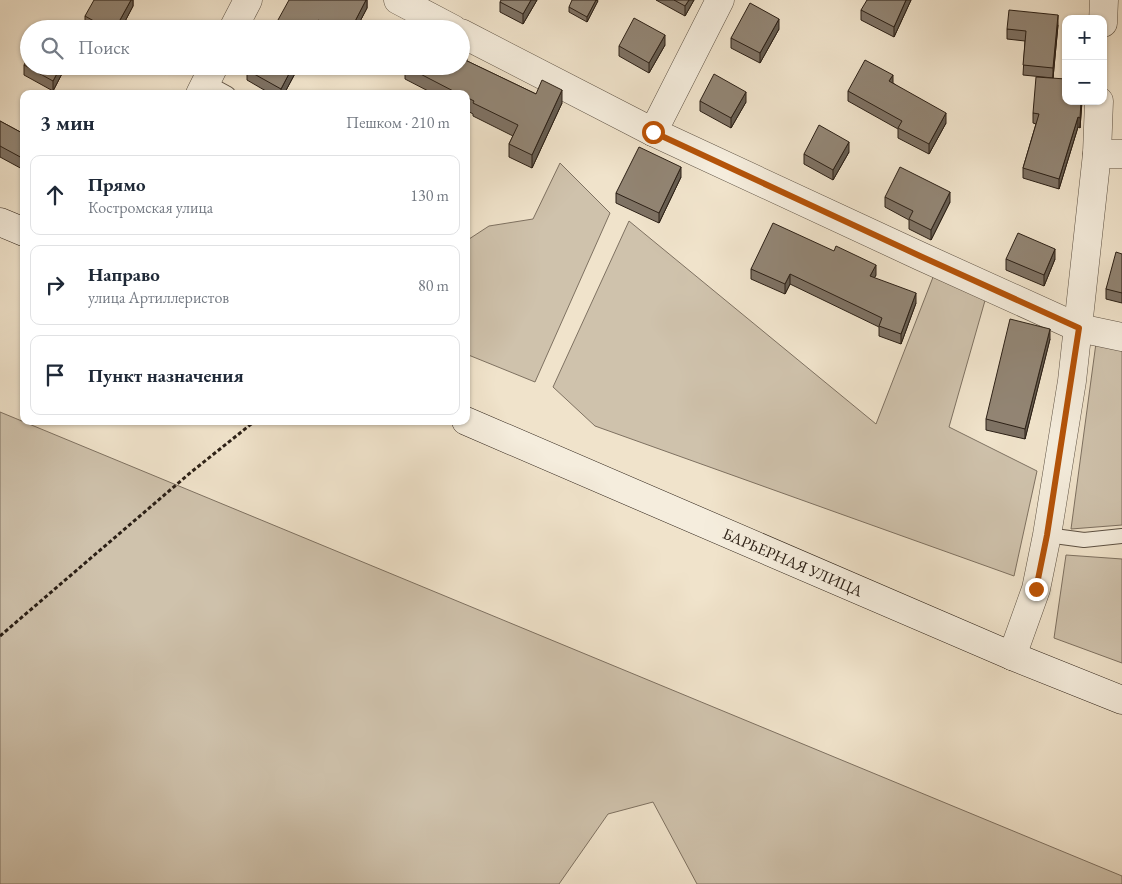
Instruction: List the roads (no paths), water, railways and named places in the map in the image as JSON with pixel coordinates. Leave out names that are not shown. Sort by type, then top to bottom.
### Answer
[{"type":"street","points":[[238,20],[248,0]]},
{"type":"street","points":[[398,0],[436,20]]},
{"type":"street","points":[[653,132],[720,0]]},
{"type":"street","points":[[1103,15],[1104,0]]},
{"type":"street","points":[[470,38],[653,132],[920,256],[1079,328],[1122,337]]},
{"type":"street","points":[[1012,656],[1036,589],[1047,535],[1079,328],[1109,154],[1101,105]]},
{"type":"street","points":[[0,222],[20,230]]},
{"type":"street","name":"БАРЬЕРНАЯ УЛИЦА","points":[[470,423],[1012,656],[1122,700]]},
{"type":"lane","points":[[1047,535],[1084,540],[1122,536]]}]
